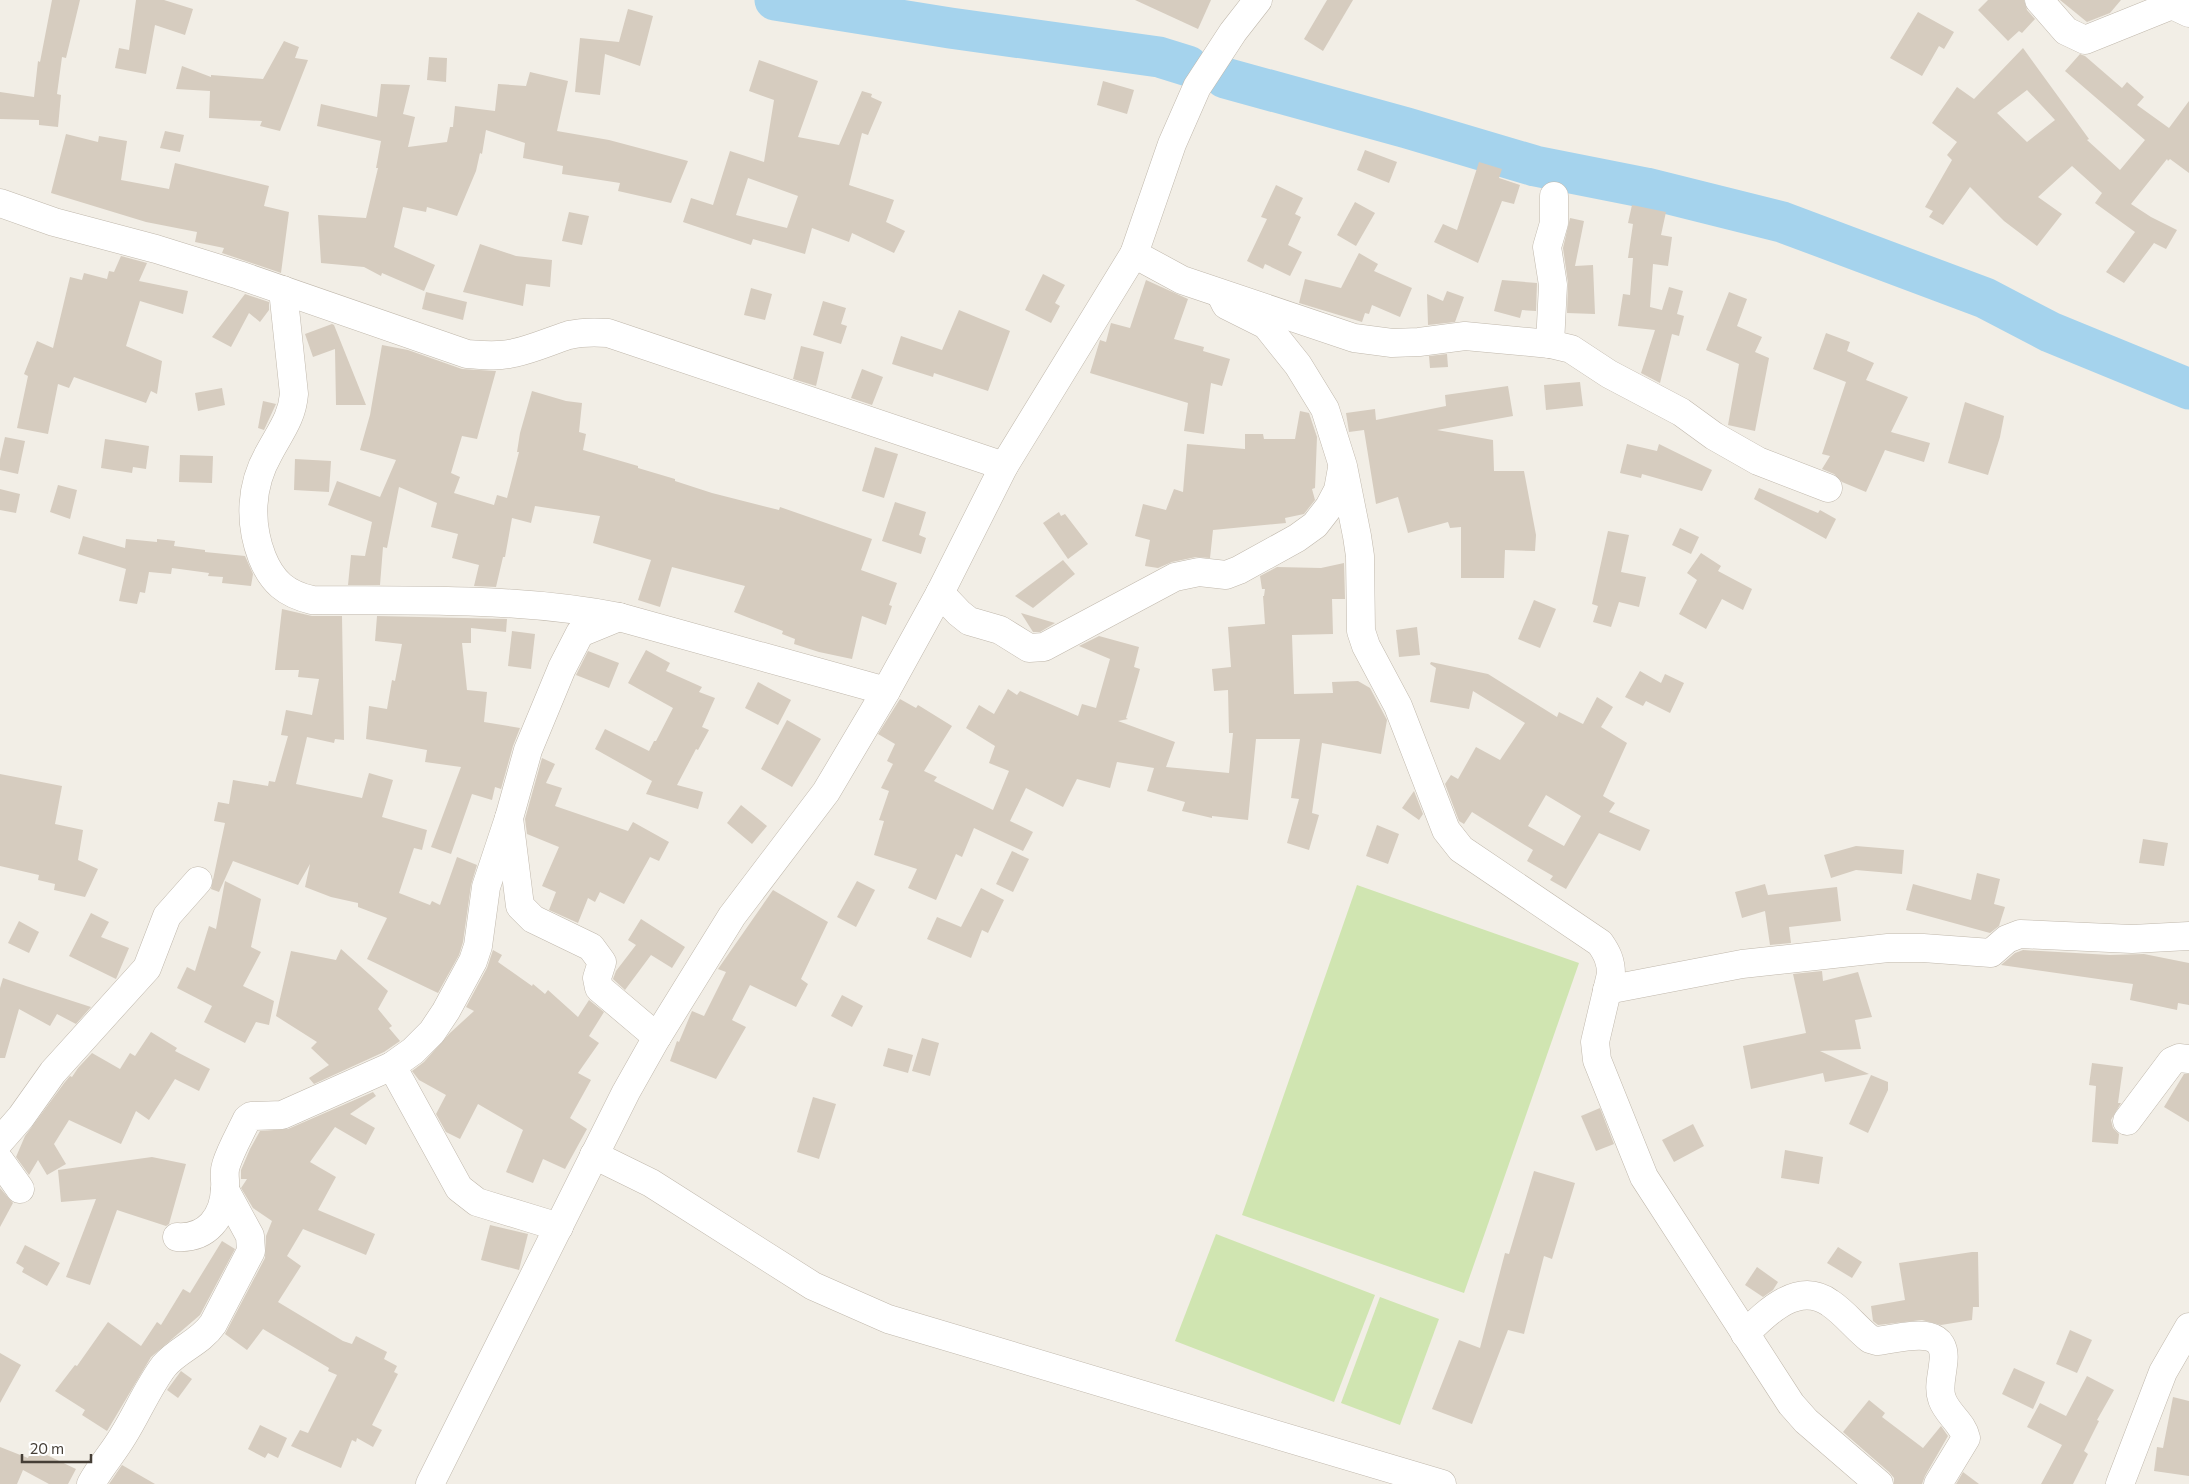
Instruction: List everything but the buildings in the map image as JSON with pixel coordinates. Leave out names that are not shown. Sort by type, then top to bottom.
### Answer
[{"type":"street","points":[[430,1484],[626,1092],[657,1037],[732,916],[826,792],[886,691],[940,593],[1004,466],[1134,254],[1172,144],[1197,87],[1258,0]]},
{"type":"street","points":[[2039,0],[2066,31],[2085,40],[2172,5],[2189,13]]},
{"type":"street","points":[[1550,344],[1553,285],[1548,247],[1554,223],[1554,196]]},
{"type":"street","points":[[0,203],[54,222],[156,249],[283,290],[467,354],[490,356],[512,354],[546,345],[569,335],[608,332],[1004,466]]},
{"type":"street","points":[[1134,254],[1182,280],[1221,295],[1354,338],[1392,343],[1419,342],[1465,336],[1550,344],[1571,350],[1609,374],[1682,412],[1714,436],[1758,461],[1828,488]]},
{"type":"street","points":[[283,290],[294,394],[293,406],[284,429],[262,467],[252,512],[256,542],[268,571],[284,590],[312,600],[495,601],[587,610],[619,617],[886,691]]},
{"type":"street","points":[[1221,295],[1226,306],[1266,325],[1298,365],[1325,409],[1343,466],[1360,556],[1362,630],[1366,646],[1398,706],[1446,830],[1461,849],[1600,943],[1611,963],[1608,990],[1595,1042],[1597,1060],[1644,1177],[1791,1404],[1806,1421],[1879,1484]]},
{"type":"street","points":[[940,593],[969,621],[1000,630],[1029,648],[1044,647],[1175,577],[1194,572],[1226,575],[1239,570],[1297,538],[1315,525],[1329,507],[1338,490],[1343,466]]},
{"type":"street","points":[[91,1484],[100,1467],[124,1435],[163,1368],[174,1356],[206,1335],[251,1251],[250,1236],[226,1190],[224,1178],[226,1164],[247,1119],[251,1116],[282,1115],[392,1066],[412,1052],[432,1032],[446,1011],[473,961],[478,946],[486,887],[509,818],[528,750],[562,668],[580,633],[619,617]]},
{"type":"street","points":[[509,818],[520,906],[533,919],[591,947],[602,962],[597,978],[598,988],[657,1037]]},
{"type":"street","points":[[0,1141],[21,1117],[53,1072],[146,968],[167,916],[198,881]]},
{"type":"street","points":[[1608,990],[1742,964],[1888,948],[1923,948],[1992,953],[2007,939],[2020,934],[2132,939],[2189,936]]},
{"type":"street","points":[[2127,1121],[2172,1061],[2179,1058],[2189,1059]]},
{"type":"street","points":[[392,1066],[459,1188],[477,1202],[559,1227]]},
{"type":"street","points":[[594,1155],[651,1183],[813,1286],[848,1304],[888,1320],[1409,1479],[1442,1484]]},
{"type":"street","points":[[0,1161],[20,1189]]},
{"type":"street","points":[[177,1237],[196,1236],[210,1228],[220,1212],[226,1190]]},
{"type":"street","points":[[1745,1334],[1776,1305],[1804,1295],[1817,1296],[1830,1302],[1870,1339],[1877,1341],[1927,1334],[1937,1339],[1943,1346],[1945,1356],[1940,1389],[1942,1400],[1965,1431],[1966,1438],[1938,1484]]},
{"type":"street","points":[[2120,1484],[2163,1372],[2189,1328]]},
{"type":"green space","points":[[1357,885],[1579,963],[1464,1293],[1242,1215]]},
{"type":"green space","points":[[1216,1234],[1375,1295],[1334,1402],[1175,1341]]},
{"type":"green space","points":[[1380,1297],[1439,1319],[1400,1425],[1341,1403]]},
{"type":"waterway","points":[[775,0],[950,28],[1159,57],[1188,66]]},
{"type":"waterway","points":[[1225,78],[1407,128],[1535,166],[1646,188],[1782,222],[1985,298],[2050,332],[2189,389]]}]
